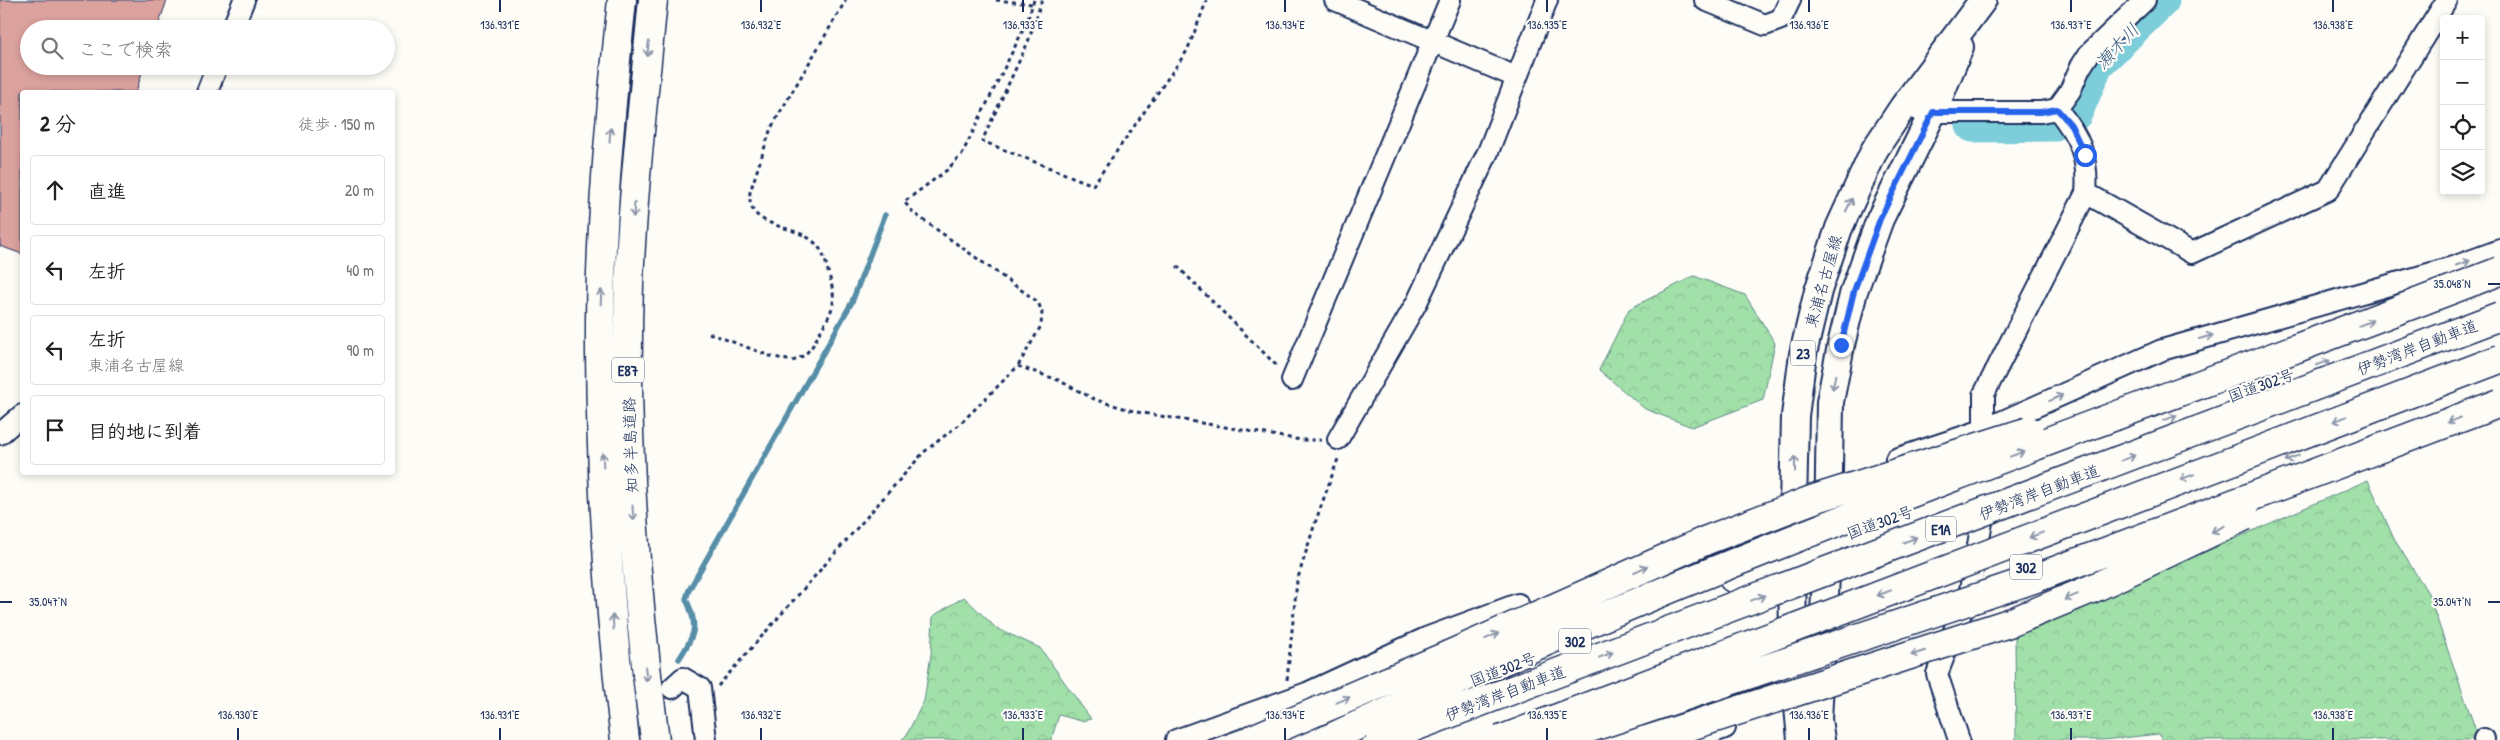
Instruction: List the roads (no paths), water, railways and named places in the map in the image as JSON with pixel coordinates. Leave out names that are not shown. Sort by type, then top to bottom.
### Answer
[{"type":"highway","name":"知多半島道路","points":[[622,0],[614,80],[604,230],[600,350],[608,565],[625,740]]},
{"type":"highway","name":"知多半島道路","points":[[653,0],[636,179],[629,283],[628,400],[638,594],[655,740]]},
{"type":"highway","points":[[1324,740],[1582,625],[1715,570],[1880,505],[2500,271]]},
{"type":"highway","name":"国道302号","points":[[1324,740],[1828,541],[2500,298]]},
{"type":"highway","name":"伊勢湾岸自動車道","points":[[1380,740],[2170,443],[2500,316]]},
{"type":"highway","points":[[1250,740],[1453,653],[1708,540],[1814,499],[2326,338]]},
{"type":"highway","name":"E1A","points":[[1500,740],[2500,359]]},
{"type":"highway","name":"302","points":[[1546,740],[1822,640],[1970,590],[2411,410],[2500,377]]},
{"type":"highway","points":[[1554,740],[2036,578],[2500,403]]},
{"type":"highway","points":[[1647,740],[2012,622],[2096,587],[2420,432]]},
{"type":"main road","name":"東浦名古屋線","points":[[1801,740],[1793,652],[1792,555],[1795,416],[1803,354],[1818,291],[1839,228],[1875,149],[1977,4]]},
{"type":"main road","name":"東浦名古屋線","points":[[1821,740],[1818,719],[1828,541],[1830,402],[1854,291],[1880,219],[1933,112],[1977,4]]},
{"type":"street","points":[[236,20],[244,0]]},
{"type":"street","points":[[1335,0],[1434,40],[1516,77]]},
{"type":"street","points":[[1292,380],[1450,0]]},
{"type":"street","points":[[1338,439],[1417,302],[1488,152],[1547,0]]},
{"type":"street","points":[[1705,0],[1765,24],[1781,19],[1790,0]]},
{"type":"street","points":[[1959,740],[1937,674],[1970,590],[1988,483],[1983,430],[1984,394],[2086,193],[2088,174],[2085,155],[2063,116],[2070,91],[2080,68],[2089,54],[2145,0]]},
{"type":"street","points":[[2086,193],[2192,253],[2328,190],[2447,0]]},
{"type":"street","points":[[208,90],[214,75]]},
{"type":"street","points":[[1903,107],[1933,112],[2041,112],[2063,116]]},
{"type":"street","points":[[1830,481],[1983,430],[2162,350],[2456,266],[2500,250]]},
{"type":"street","points":[[0,434],[20,417]]},
{"type":"street","points":[[1176,740],[1307,693],[1426,638],[1518,604]]},
{"type":"street","points":[[672,688],[683,678],[700,688],[706,740]]},
{"type":"street","points":[[1693,740],[1796,700]]},
{"type":"waterway","name":"瀬木川","points":[[1973,125],[2052,124],[2075,113],[2096,64],[2162,0]]},
{"type":"waterway","points":[[679,659],[692,637],[694,624],[686,599],[689,590],[852,302],[885,215]]},
{"type":"tunnel","points":[[625,740],[672,688]]}]
